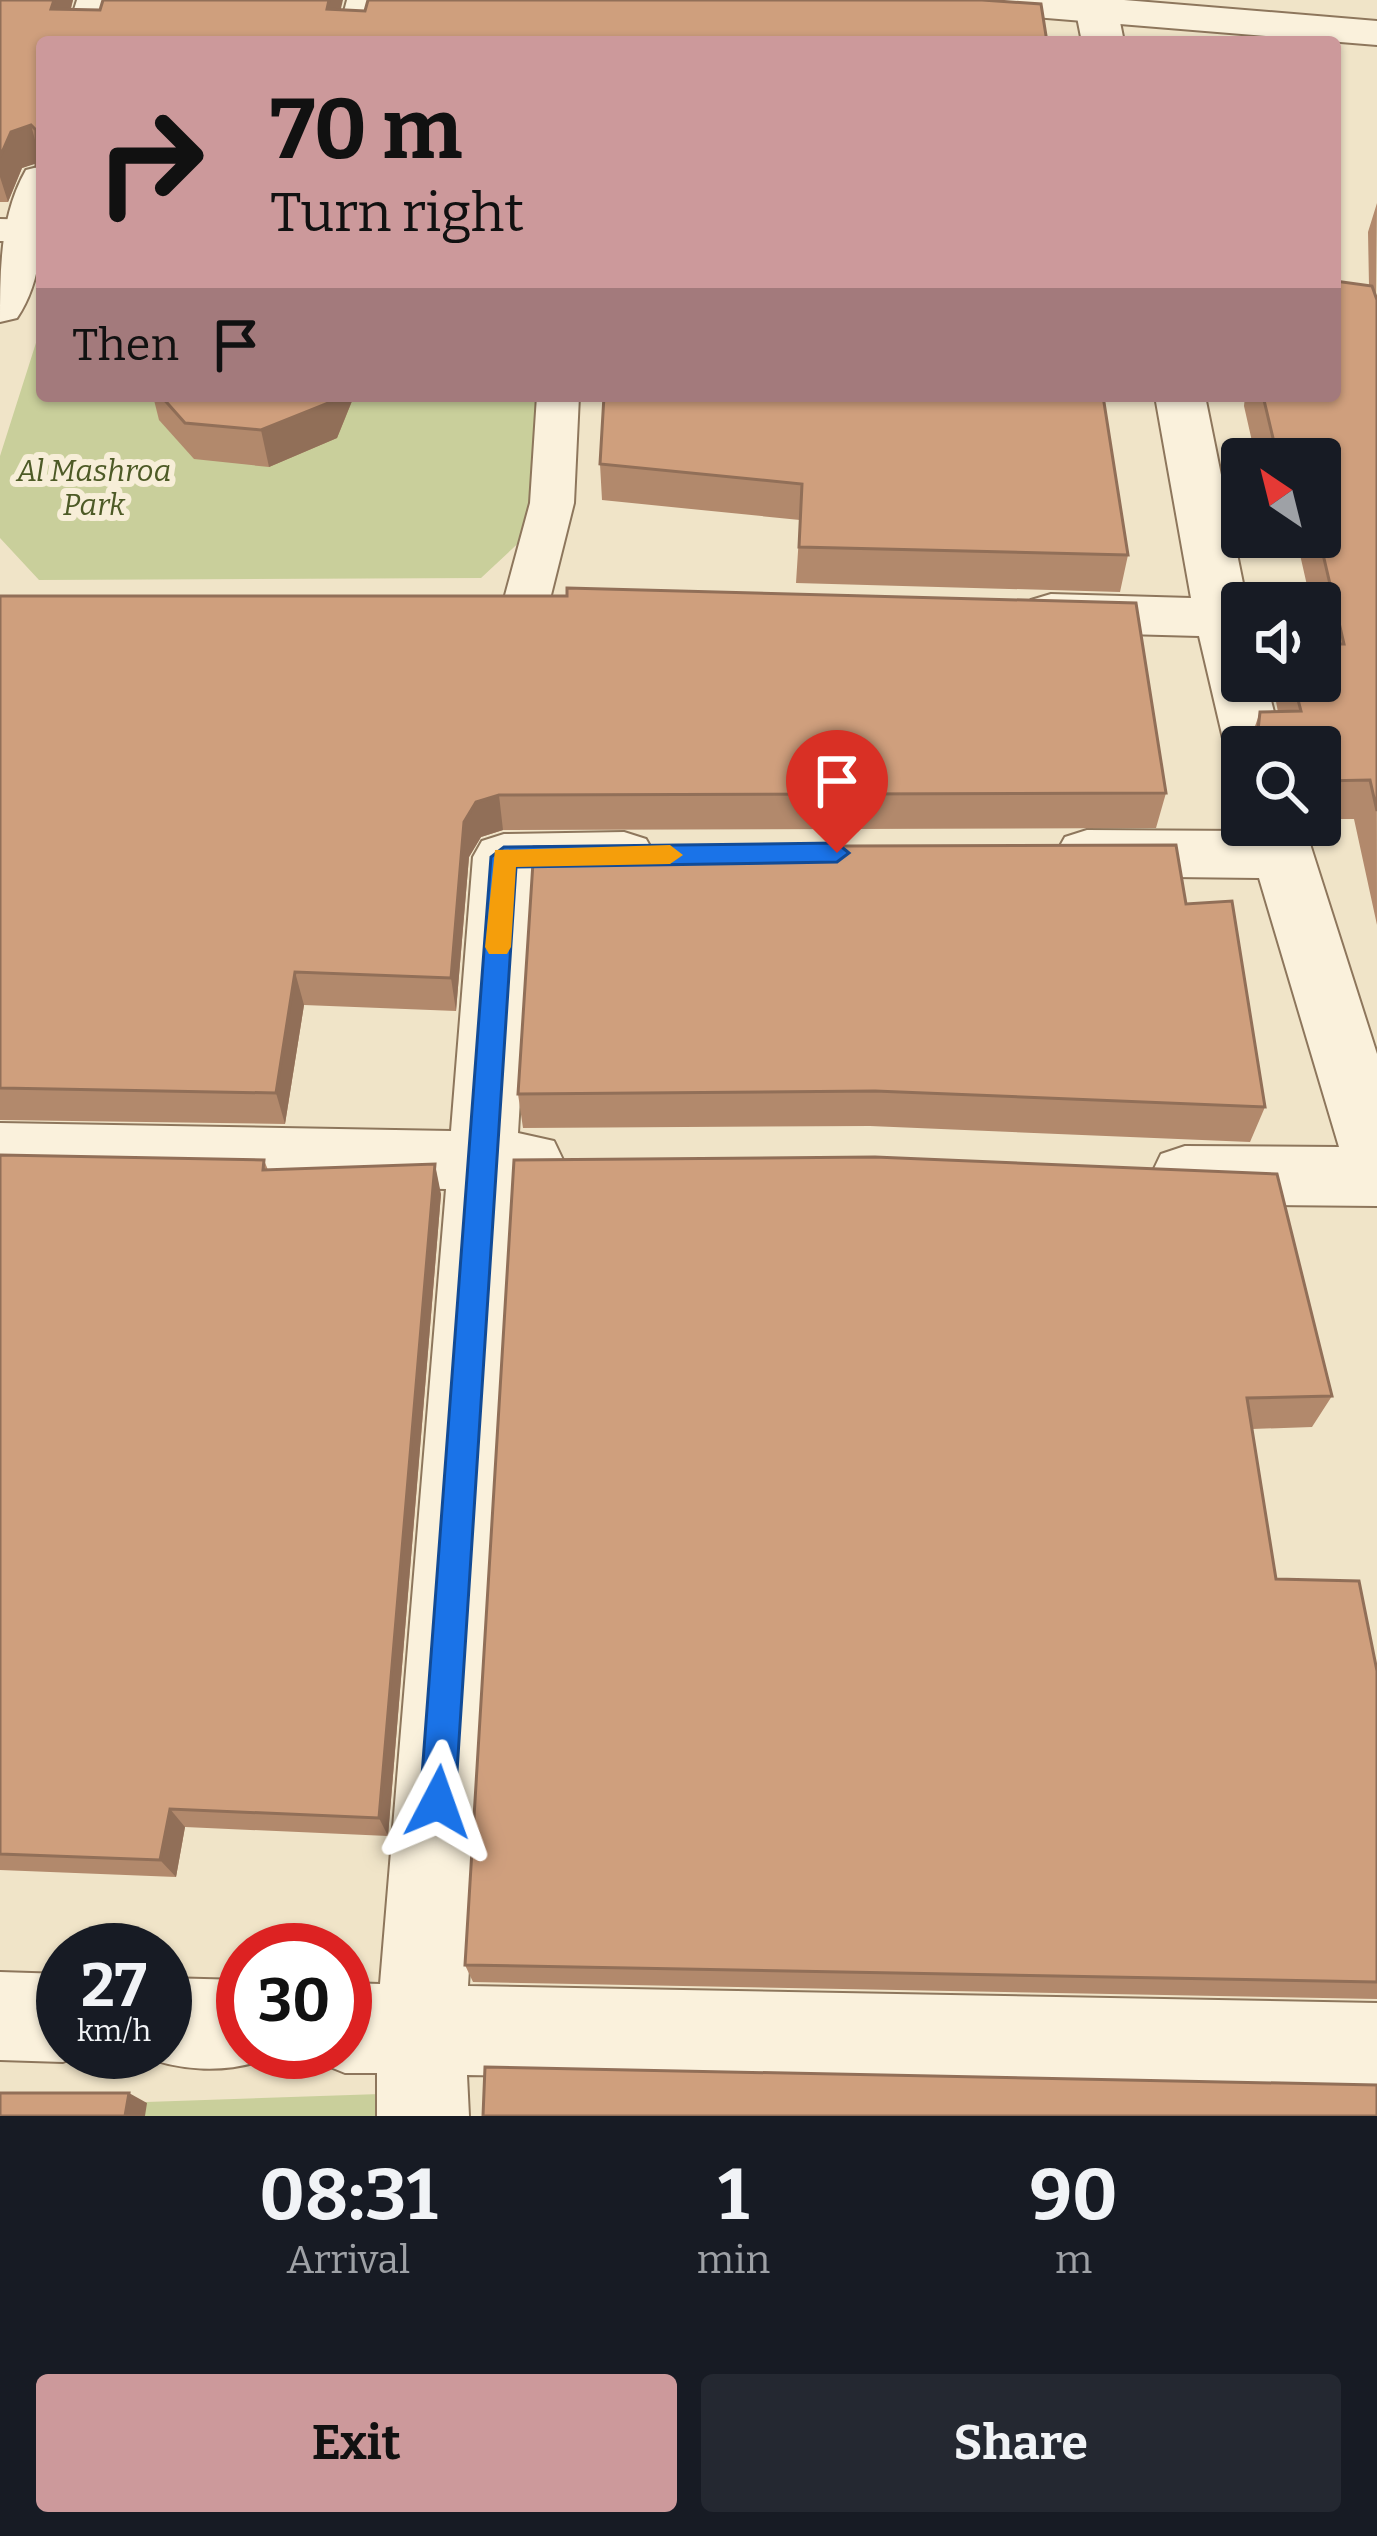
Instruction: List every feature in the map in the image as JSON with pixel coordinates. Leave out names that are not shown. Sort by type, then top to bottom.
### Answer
[{"type":"street","points":[[87,36],[98,0]]},
{"type":"street","points":[[973,0],[1101,18],[1377,33]]},
{"type":"street","points":[[0,308],[36,196]]},
{"type":"street","points":[[1181,402],[1221,613]]},
{"type":"street","points":[[1006,612],[1221,618]]},
{"type":"street","points":[[1032,853],[1221,843]]},
{"type":"street","points":[[1280,846],[1377,1161]]},
{"type":"street","points":[[694,854],[504,857],[485,1162],[396,2058],[1377,2048]]},
{"type":"street","points":[[0,1152],[598,1161]]},
{"type":"street","points":[[1131,1172],[1377,1177]]},
{"type":"street","points":[[0,2016],[36,2017]]},
{"type":"lane","points":[[355,36],[364,0]]},
{"type":"lane","points":[[527,600],[552,503],[558,402]]},
{"type":"green space","name":"Al Mashroa Park","points":[[36,343],[36,402],[537,402],[527,535],[481,578],[39,580],[0,538],[0,456]]},
{"type":"green space","points":[[380,2094],[378,2116],[0,2116],[0,2107]]},
{"type":"building","points":[[0,0],[54,0],[51,9],[100,10],[103,0],[329,0],[327,9],[365,11],[368,0],[982,0],[1041,4],[1046,36],[36,36],[36,130],[31,125],[11,132],[0,157]]},
{"type":"building","points":[[1341,282],[1372,286],[1377,300],[1377,811],[1370,780],[1341,781],[1341,726],[1258,726],[1260,712],[1301,711],[1299,702],[1341,702],[1341,582],[1330,582],[1324,558],[1341,558],[1341,438],[1273,438],[1264,402],[1341,402]]},
{"type":"building","points":[[166,402],[331,402],[261,430],[185,423]]},
{"type":"building","points":[[604,402],[1104,402],[1128,555],[799,547],[802,484],[600,464]]},
{"type":"building","points":[[567,588],[1136,603],[1166,793],[499,795],[476,802],[464,822],[451,978],[295,972],[276,1093],[0,1088],[0,596],[567,596]]},
{"type":"building","points":[[1176,845],[1186,904],[1232,901],[1265,1107],[875,1091],[518,1094],[534,847]]},
{"type":"building","points":[[0,1155],[264,1160],[263,1170],[435,1164],[379,1818],[170,1809],[160,1860],[0,1854]]},
{"type":"building","points":[[875,1157],[1277,1174],[1332,1396],[1247,1398],[1276,1579],[1359,1581],[1377,1671],[1377,1982],[465,1965],[514,1160]]},
{"type":"building","points":[[485,2067],[1377,2085],[1377,2116],[483,2116]]},
{"type":"building","points":[[0,2093],[129,2093],[125,2116],[0,2116]]},
{"type":"slow traffic","points":[[498,947],[504,857],[670,855]]},
{"type":"route","points":[[438,1802],[504,857],[837,853]]}]
